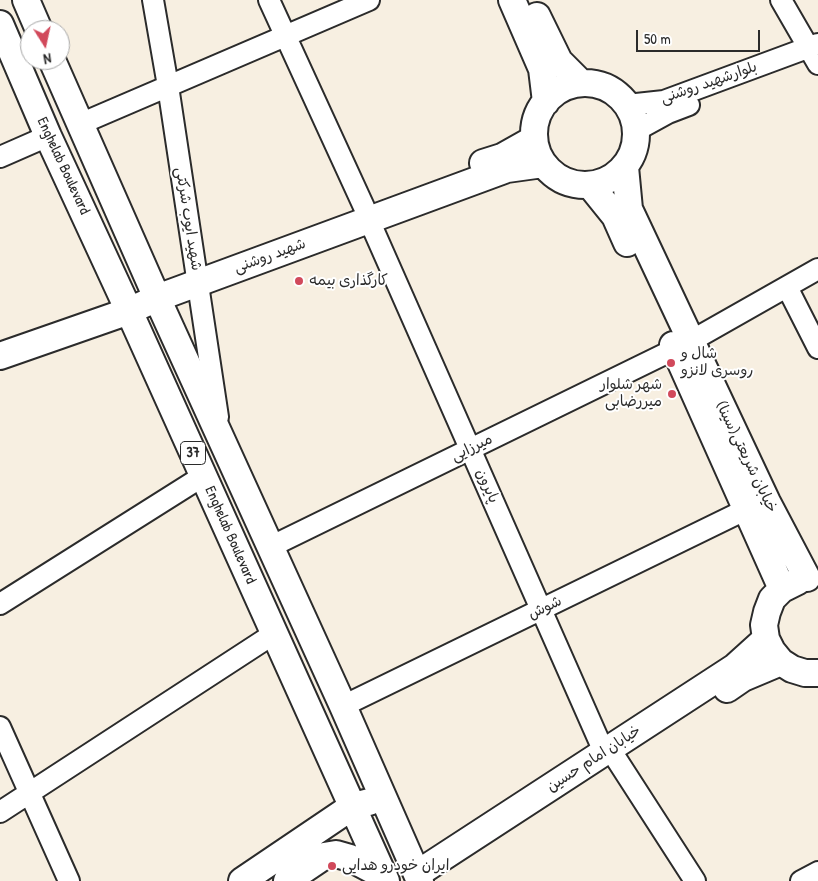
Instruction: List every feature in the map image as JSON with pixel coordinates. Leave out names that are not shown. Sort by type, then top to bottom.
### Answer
[{"type":"main road","points":[[26,0],[35,20]]},
{"type":"main road","points":[[512,0],[542,69],[546,102]]},
{"type":"main road","points":[[530,0],[559,61],[581,84]]},
{"type":"main road","name":"Enghelab Boulevard","points":[[0,24],[48,136],[126,304],[385,878]]},
{"type":"main road","name":"Enghelab Boulevard","points":[[56,70],[154,292],[422,879]]},
{"type":"main road","points":[[581,84],[594,84],[607,88],[619,95],[628,105],[634,117],[637,130],[634,150],[625,167],[615,176],[603,182],[590,185],[576,185],[552,174],[543,164],[537,152],[534,139],[539,113],[546,102],[556,93],[568,87],[581,84]]},
{"type":"main road","name":"شهید روشنی","points":[[0,356],[154,292],[367,213],[502,156],[534,139]]},
{"type":"main road","name":"شهید روشنی","points":[[367,213],[507,169],[543,164]]},
{"type":"main road","name":"خیابان شریعتی(سینا)","points":[[625,167],[629,209],[747,509],[782,589]]},
{"type":"main road","name":"خیابان شریعتی(سینا)","points":[[590,185],[615,216],[767,502],[812,578]]},
{"type":"main road","name":"شهید روشنی","points":[[0,340],[126,304]]},
{"type":"main road","points":[[812,578],[794,582],[782,589],[772,599],[764,625],[766,639],[772,651],[781,662],[792,669],[806,673],[818,673]]},
{"type":"main road","name":"خیابان امام حسین","points":[[422,879],[610,756],[736,667],[766,639]]},
{"type":"main road","name":"خیابان امام حسین","points":[[610,756],[743,678],[781,662]]},
{"type":"main road","points":[[242,881],[353,806],[384,799]]},
{"type":"main road","points":[[288,881],[324,856],[336,854],[363,863],[385,878]]},
{"type":"street","name":"شهید ایوب شرکتی","points":[[153,0],[168,86],[221,439]]},
{"type":"street","name":"پایرون","points":[[269,0],[367,213],[542,610],[610,756],[695,881]]},
{"type":"street","points":[[80,124],[369,0]]},
{"type":"street","points":[[781,0],[816,55]]},
{"type":"street","name":"بلوارشهید روشنی","points":[[628,105],[664,101],[816,55]]},
{"type":"street","name":"بلوارشهید روشنی","points":[[637,130],[668,113],[816,55]]},
{"type":"street","points":[[0,157],[48,136]]},
{"type":"street","name":"میرزایی","points":[[270,547],[683,345],[818,269]]},
{"type":"street","points":[[787,287],[818,348]]},
{"type":"street","points":[[0,604],[203,476]]},
{"type":"street","name":"شوش","points":[[343,706],[747,509]]},
{"type":"street","points":[[0,812],[275,633]]},
{"type":"street","points":[[0,727],[69,881]]},
{"type":"street","points":[[801,881],[818,872]]},
{"type":"place","name":"کارگذاری بیمه","points":[[299,281]]},
{"type":"place","name":"شال و روسری لانزو","points":[[671,363]]},
{"type":"place","name":"شهر شلوار میررضابی","points":[[672,394]]},
{"type":"place","name":"ایران خودرو هدایی","points":[[332,866]]}]
